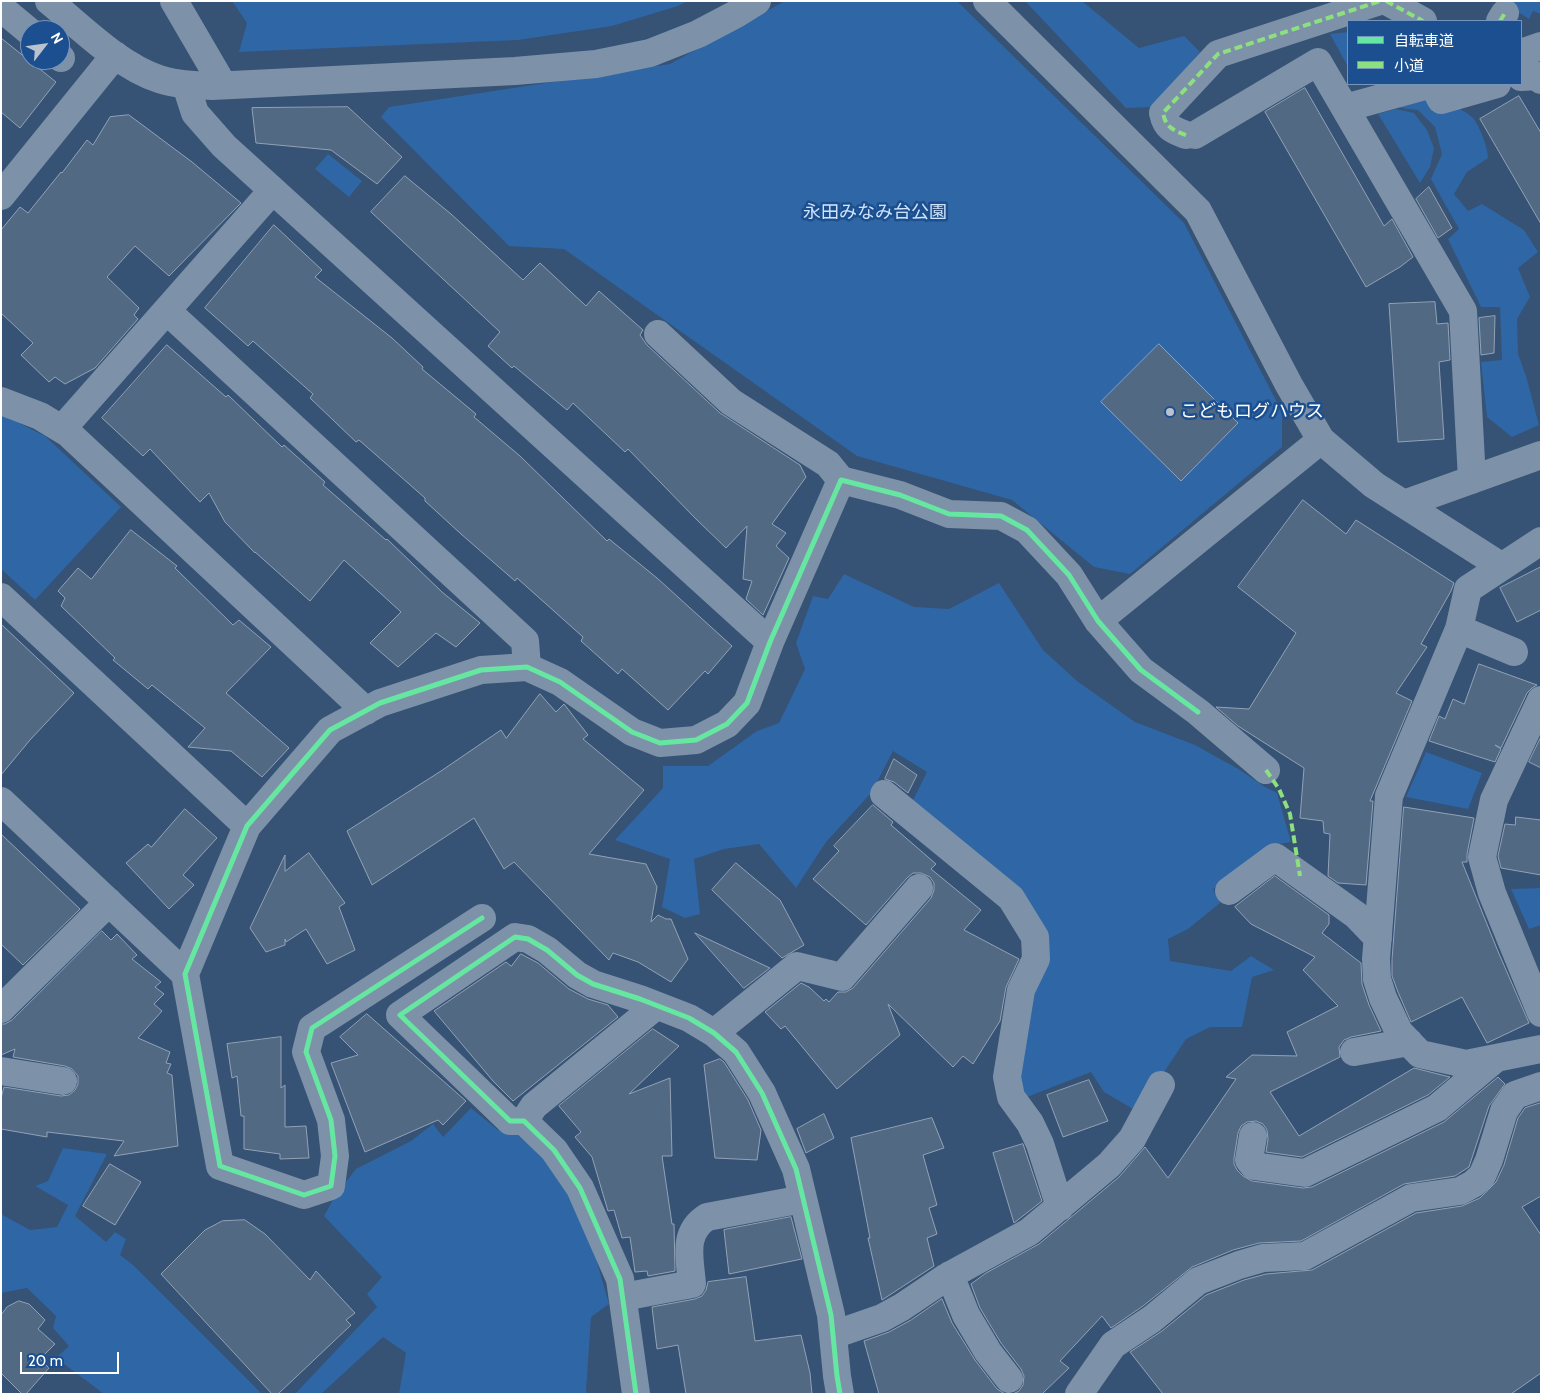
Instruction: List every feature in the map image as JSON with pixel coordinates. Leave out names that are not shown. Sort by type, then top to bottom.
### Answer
[{"type":"street","points":[[49,1],[133,68],[159,79],[186,85],[224,85],[515,71],[596,64],[658,50],[698,34],[757,1]]},
{"type":"street","points":[[174,1],[224,85]]},
{"type":"street","points":[[987,1],[1198,211],[1289,385],[1321,440],[1374,485],[1501,566]]},
{"type":"street","points":[[1380,1],[1218,54],[1163,113],[1165,121],[1173,130],[1190,135],[1318,62],[1463,311],[1472,480]]},
{"type":"street","points":[[1386,1],[1421,20]]},
{"type":"street","points":[[1,8],[20,24]]},
{"type":"street","points":[[1522,52],[1541,46]]},
{"type":"street","points":[[1,196],[115,55]]},
{"type":"street","points":[[1522,77],[1539,76],[1541,80]]},
{"type":"street","points":[[186,85],[195,113],[224,146],[770,642]]},
{"type":"street","points":[[1345,108],[1428,85]]},
{"type":"street","points":[[1433,85],[1441,100],[1494,85]]},
{"type":"street","points":[[62,430],[272,191]]},
{"type":"street","points":[[167,311],[525,641],[527,667]]},
{"type":"street","points":[[658,334],[731,402],[828,464],[841,480],[900,496],[949,514],[1001,516],[1027,530],[1069,575],[1098,621],[1141,670],[1198,712],[1266,770]]},
{"type":"street","points":[[1,401],[40,416],[75,440],[366,711]]},
{"type":"street","points":[[1098,621],[1321,440]]},
{"type":"street","points":[[1404,504],[1541,455]]},
{"type":"street","points":[[482,918],[312,1028],[306,1052],[331,1120],[335,1156],[330,1186],[304,1195],[220,1166],[185,974],[247,826],[330,730],[380,703],[481,670],[527,667],[560,682],[632,732],[660,743],[696,740],[727,724],[746,704],[770,642],[841,480]]},
{"type":"street","points":[[1541,541],[1468,589],[1456,636],[1389,796],[1377,948],[1377,979],[1383,998],[1399,1032],[1420,1054],[1466,1064],[1541,1049]]},
{"type":"street","points":[[1,597],[247,826]]},
{"type":"street","points":[[1456,636],[1514,652]]},
{"type":"street","points":[[1541,700],[1494,800],[1482,857],[1492,893],[1541,1013]]},
{"type":"street","points":[[884,794],[1011,898],[1035,937],[1036,959],[1021,990],[1007,1077],[1011,1097],[1030,1123],[1040,1144],[1060,1207]]},
{"type":"street","points":[[1,801],[185,974]]},
{"type":"street","points":[[1228,891],[1275,857],[1356,915],[1377,948]]},
{"type":"street","points":[[714,1033],[797,966],[842,976],[919,888]]},
{"type":"street","points":[[1,1009],[109,902]]},
{"type":"street","points":[[636,1394],[620,1279],[580,1188],[554,1150],[524,1121],[510,1121],[400,1015],[515,937],[528,939],[547,950],[577,975],[594,984],[689,1018],[714,1033],[736,1052],[762,1094],[796,1169],[831,1315],[840,1394]]},
{"type":"street","points":[[524,1121],[534,1106],[656,1006]]},
{"type":"street","points":[[1354,1052],[1409,1042]]},
{"type":"street","points":[[1253,1136],[1249,1160],[1254,1166],[1306,1173],[1437,1108],[1497,1058]]},
{"type":"street","points":[[1,1072],[64,1081]]},
{"type":"street","points":[[833,1335],[882,1318],[950,1275],[1029,1232],[1109,1165],[1132,1139],[1161,1084]]},
{"type":"street","points":[[1079,1394],[1113,1345],[1152,1319],[1198,1281],[1263,1258],[1305,1256],[1411,1198],[1460,1190],[1473,1184],[1482,1176],[1489,1160],[1504,1111],[1515,1095],[1541,1086]]},
{"type":"street","points":[[624,1297],[692,1284],[688,1241],[698,1223],[707,1217],[803,1199]]},
{"type":"street","points":[[950,1275],[966,1315],[988,1352],[1009,1379]]},
{"type":"green space","points":[[232,1],[688,1],[678,6],[612,26],[518,40],[239,52],[247,23]]},
{"type":"green space","name":"永田みなみ台公園","points":[[785,1],[957,1],[1184,223],[1282,412],[1282,447],[1130,574],[1094,567],[1012,500],[857,456],[564,249],[509,246],[381,117],[389,107],[670,64]]},
{"type":"green space","points":[[1025,1],[1082,1],[1139,48],[1184,36],[1200,52],[1154,107],[1126,108]]},
{"type":"green space","points":[[1507,1],[1541,1],[1541,14],[1533,11],[1529,19],[1506,4]]},
{"type":"green space","points":[[1347,32],[1347,65],[1330,34]]},
{"type":"green space","points":[[1432,95],[1473,118],[1481,132],[1487,149],[1488,158],[1467,172],[1454,194],[1468,211],[1482,204],[1524,230],[1538,252],[1518,268],[1530,297],[1517,319],[1518,354],[1539,425],[1512,437],[1487,417],[1481,362],[1502,360],[1500,307],[1481,307],[1448,239],[1459,229],[1431,179],[1442,154],[1435,127],[1418,110],[1401,108],[1398,104]]},
{"type":"green space","points":[[1396,109],[1414,113],[1427,130],[1434,148],[1430,167],[1420,183],[1378,114]]},
{"type":"green space","points":[[328,154],[362,181],[349,197],[315,169]]},
{"type":"green space","points":[[1,414],[45,436],[121,507],[35,600],[1,569]]},
{"type":"green space","points":[[844,574],[914,607],[949,609],[999,583],[1043,650],[1077,681],[1135,722],[1195,745],[1277,793],[1291,842],[1273,845],[1270,854],[1213,889],[1220,903],[1188,929],[1168,939],[1170,961],[1231,971],[1251,956],[1274,970],[1252,977],[1242,1027],[1210,1027],[1186,1039],[1138,1112],[1104,1092],[1091,1072],[1027,1097],[1015,1072],[1046,938],[911,804],[927,772],[893,751],[872,792],[826,842],[796,888],[759,844],[724,849],[694,859],[700,914],[685,918],[662,907],[670,859],[615,840],[663,788],[663,766],[708,766],[757,731],[779,723],[805,669],[796,643],[813,596],[828,599]]},
{"type":"green space","points":[[1426,752],[1482,773],[1468,809],[1406,797]]},
{"type":"green space","points":[[1541,888],[1541,925],[1529,929],[1511,889]]},
{"type":"green space","points":[[471,1108],[498,1130],[521,1131],[547,1157],[569,1193],[591,1241],[609,1304],[591,1317],[586,1391],[588,1394],[399,1394],[406,1353],[383,1337],[321,1394],[295,1394],[377,1307],[367,1294],[382,1277],[324,1216],[335,1196],[356,1169],[411,1141],[433,1124],[443,1137]]},
{"type":"green space","points":[[63,1148],[107,1154],[75,1216],[106,1242],[115,1232],[126,1239],[120,1255],[133,1265],[262,1394],[104,1394],[56,1358],[69,1346],[53,1328],[56,1316],[27,1288],[1,1293],[1,1214],[30,1230],[57,1227],[68,1205],[35,1186],[48,1181]]},
{"type":"building","points":[[1,38],[20,53],[20,70],[41,70],[56,82],[20,128],[1,112]]},
{"type":"building","points":[[1305,88],[1384,226],[1392,219],[1413,257],[1366,287],[1265,112]]},
{"type":"building","points":[[1519,96],[1541,133],[1541,224],[1480,119]]},
{"type":"building","points":[[348,107],[402,157],[377,184],[331,150],[256,143],[252,108]]},
{"type":"building","points":[[129,115],[192,162],[241,203],[169,276],[135,246],[107,277],[139,308],[134,315],[138,319],[95,368],[65,384],[55,377],[49,382],[21,355],[33,343],[1,313],[1,230],[20,207],[28,213],[87,140],[93,145],[110,117]]},
{"type":"building","points":[[405,176],[451,214],[523,280],[540,263],[586,306],[599,291],[643,330],[640,335],[647,345],[720,413],[800,465],[806,477],[772,524],[786,533],[776,546],[789,558],[763,615],[746,599],[752,581],[743,579],[747,526],[726,548],[628,449],[625,452],[573,403],[567,410],[514,366],[512,368],[488,346],[500,332],[371,212]]},
{"type":"building","points":[[1429,187],[1452,228],[1438,238],[1416,199]]},
{"type":"building","points":[[274,225],[322,270],[315,277],[392,338],[423,367],[422,369],[476,414],[474,417],[520,456],[607,541],[609,539],[657,578],[732,646],[708,674],[705,671],[668,710],[622,669],[618,674],[581,641],[583,637],[517,578],[515,581],[359,440],[356,442],[310,398],[313,394],[253,341],[248,346],[205,308]]},
{"type":"building","points":[[1435,302],[1437,324],[1448,323],[1450,360],[1439,362],[1444,439],[1398,442],[1389,304]]},
{"type":"building","points":[[1495,316],[1494,353],[1481,355],[1479,318]]},
{"type":"building","name":"こどもログハウス","points":[[1159,344],[1238,423],[1181,481],[1101,402]]},
{"type":"building","points":[[167,345],[226,397],[228,395],[282,447],[284,445],[325,482],[323,485],[387,539],[442,592],[480,623],[456,647],[436,633],[398,667],[370,643],[401,612],[344,560],[310,601],[255,553],[225,522],[209,493],[200,502],[150,449],[143,456],[102,418]]},
{"type":"building","points":[[1303,500],[1346,534],[1356,520],[1454,583],[1421,644],[1427,647],[1396,693],[1412,701],[1370,801],[1373,801],[1366,885],[1338,883],[1328,876],[1330,834],[1324,833],[1323,821],[1300,818],[1304,768],[1238,726],[1216,707],[1249,709],[1296,633],[1238,587]]},
{"type":"building","points":[[131,530],[177,566],[175,568],[233,625],[239,620],[271,647],[226,693],[289,748],[262,777],[231,751],[188,747],[205,728],[152,685],[148,689],[113,660],[115,658],[61,606],[65,598],[58,591],[78,568],[91,579]]},
{"type":"building","points":[[1541,567],[1541,610],[1517,622],[1500,588]]},
{"type":"building","points":[[1,624],[74,693],[30,740],[1,775]]},
{"type":"building","points":[[1479,664],[1537,685],[1527,693],[1501,748],[1495,745],[1501,749],[1495,762],[1429,741],[1439,716],[1445,719],[1453,699],[1464,704]]},
{"type":"building","points":[[540,694],[556,712],[564,704],[588,735],[583,739],[644,790],[589,854],[646,864],[657,887],[651,922],[658,915],[671,919],[688,959],[671,982],[638,962],[613,953],[609,960],[514,862],[504,869],[474,818],[372,885],[347,831],[501,730],[506,738]]},
{"type":"building","points":[[1541,737],[1541,768],[1529,762]]},
{"type":"building","points":[[894,759],[917,775],[908,793],[894,782],[885,779]]},
{"type":"building","points":[[873,805],[893,822],[891,825],[936,864],[931,869],[981,910],[964,930],[1019,959],[1006,987],[1000,1021],[973,1064],[963,1056],[953,1067],[888,1004],[900,1035],[837,1089],[785,1026],[781,1029],[765,1012],[801,983],[809,987],[824,1001],[826,999],[829,1002],[838,992],[846,992],[853,988],[931,898],[934,883],[930,877],[921,873],[913,873],[866,925],[813,879],[839,851],[834,846]]},
{"type":"building","points":[[1404,807],[1474,818],[1467,862],[1462,862],[1529,1023],[1487,1043],[1462,997],[1411,1022],[1392,976]]},
{"type":"building","points":[[185,809],[217,838],[183,875],[194,885],[169,909],[126,863],[148,844],[151,847]]},
{"type":"building","points":[[1516,817],[1541,820],[1541,875],[1501,868],[1498,856],[1505,824],[1515,825]]},
{"type":"building","points":[[1,834],[80,909],[23,965],[1,944]]},
{"type":"building","points":[[309,853],[345,903],[339,907],[355,950],[327,964],[306,929],[286,942],[285,939],[285,945],[266,952],[250,928],[285,855],[285,871]]},
{"type":"building","points":[[736,863],[780,900],[804,945],[782,958],[712,890]]},
{"type":"building","points":[[1275,876],[1329,915],[1329,924],[1322,933],[1361,963],[1362,984],[1381,1031],[1344,1040],[1339,1047],[1340,1057],[1270,1092],[1299,1136],[1414,1068],[1450,1077],[1428,1095],[1302,1157],[1266,1152],[1267,1130],[1263,1124],[1256,1121],[1247,1122],[1241,1126],[1238,1133],[1234,1158],[1237,1170],[1252,1181],[1303,1188],[1312,1187],[1444,1122],[1498,1077],[1505,1084],[1489,1106],[1469,1167],[1455,1176],[1404,1184],[1301,1241],[1259,1243],[1233,1250],[1192,1267],[1143,1306],[1111,1328],[1102,1316],[1060,1361],[1069,1368],[1042,1394],[1013,1394],[1019,1391],[1023,1385],[1024,1376],[980,1308],[971,1284],[986,1273],[1039,1244],[1119,1177],[1145,1147],[1168,1178],[1236,1079],[1226,1077],[1252,1055],[1297,1056],[1287,1032],[1338,1006],[1303,970],[1315,957],[1251,924],[1235,907]]},
{"type":"building","points":[[102,931],[111,940],[117,934],[137,955],[132,959],[161,982],[155,987],[164,994],[154,1004],[162,1011],[138,1038],[170,1052],[166,1063],[171,1064],[167,1073],[172,1075],[178,1146],[114,1156],[124,1141],[47,1132],[47,1137],[1,1129],[1,1098],[4,1087],[61,1096],[69,1095],[75,1090],[78,1084],[78,1076],[72,1069],[65,1066],[13,1057],[15,1049],[1,1055],[1,1024],[12,1020]]},
{"type":"building","points":[[695,933],[770,968],[744,988]]},
{"type":"building","points":[[521,954],[538,963],[569,989],[588,999],[608,1005],[618,1017],[513,1101],[493,1081],[434,1011],[506,962],[511,966]]},
{"type":"building","points":[[367,1014],[466,1101],[443,1125],[438,1120],[365,1152],[331,1063],[358,1055],[340,1037]]},
{"type":"building","points":[[653,1029],[679,1046],[629,1094],[670,1078],[672,1156],[662,1156],[672,1224],[674,1224],[675,1271],[648,1276],[647,1271],[635,1272],[630,1237],[622,1238],[614,1210],[608,1211],[592,1157],[575,1137],[581,1132],[559,1106]]},
{"type":"building","points":[[281,1037],[281,1088],[285,1085],[285,1127],[306,1126],[309,1158],[280,1159],[280,1154],[244,1149],[244,1116],[241,1116],[237,1076],[232,1078],[227,1044]]},
{"type":"building","points":[[720,1059],[724,1062],[748,1100],[761,1130],[757,1160],[715,1158],[704,1065]]},
{"type":"building","points":[[1089,1080],[1108,1121],[1063,1137],[1047,1095]]},
{"type":"building","points":[[1541,1103],[1541,1196],[1522,1207],[1541,1235],[1541,1373],[1511,1394],[1163,1394],[1130,1352],[1162,1331],[1206,1295],[1244,1280],[1266,1274],[1312,1270],[1416,1213],[1462,1206],[1480,1198],[1496,1182],[1504,1165],[1518,1118],[1525,1108]]},
{"type":"building","points":[[824,1114],[834,1138],[806,1153],[797,1129]]},
{"type":"building","points":[[932,1118],[944,1148],[923,1155],[937,1205],[929,1208],[937,1234],[927,1238],[934,1266],[882,1300],[868,1238],[870,1238],[851,1138]]},
{"type":"building","points":[[1023,1144],[1042,1201],[1014,1223],[993,1153]]},
{"type":"building","points":[[110,1164],[141,1182],[115,1225],[83,1206]]},
{"type":"building","points":[[791,1217],[802,1259],[729,1274],[724,1230]]},
{"type":"building","points":[[245,1220],[265,1234],[310,1280],[316,1271],[355,1313],[346,1320],[351,1325],[278,1394],[272,1394],[161,1274],[205,1230],[222,1221]]},
{"type":"building","points":[[746,1277],[755,1341],[801,1335],[810,1373],[812,1394],[686,1394],[678,1345],[657,1349],[652,1307],[702,1296],[708,1282]]},
{"type":"building","points":[[942,1299],[952,1323],[975,1360],[997,1389],[1005,1394],[879,1394],[864,1341],[889,1332]]},
{"type":"building","points":[[19,1301],[29,1304],[45,1320],[38,1329],[55,1344],[40,1359],[49,1368],[26,1394],[22,1394],[1,1373],[1,1315],[7,1307]]},
{"type":"marked path","points":[[1186,135],[1171,128],[1166,122],[1163,113],[1218,54],[1380,1]]},
{"type":"marked path","points":[[1386,1],[1421,20]]},
{"type":"marked path","points":[[1501,20],[1505,13]]},
{"type":"marked path","points":[[1266,770],[1279,789],[1290,814],[1300,876]]},
{"type":"cycle path","points":[[482,918],[312,1028],[306,1052],[331,1120],[335,1156],[331,1186],[304,1195],[220,1166],[185,974],[247,826],[330,730],[380,703],[481,670],[527,667],[560,682],[632,732],[660,743],[696,740],[727,724],[747,703],[770,642],[841,480],[900,495],[949,514],[1001,516],[1027,530],[1069,575],[1098,621],[1141,670],[1198,712]]},
{"type":"cycle path","points":[[636,1394],[620,1279],[580,1188],[554,1150],[524,1121],[510,1121],[400,1015],[515,937],[528,939],[547,950],[577,975],[593,984],[640,999],[689,1018],[714,1033],[736,1052],[762,1093],[796,1169],[831,1315],[840,1394]]},
{"type":"place","name":"こどもログハウス","points":[[1170,412]]}]
